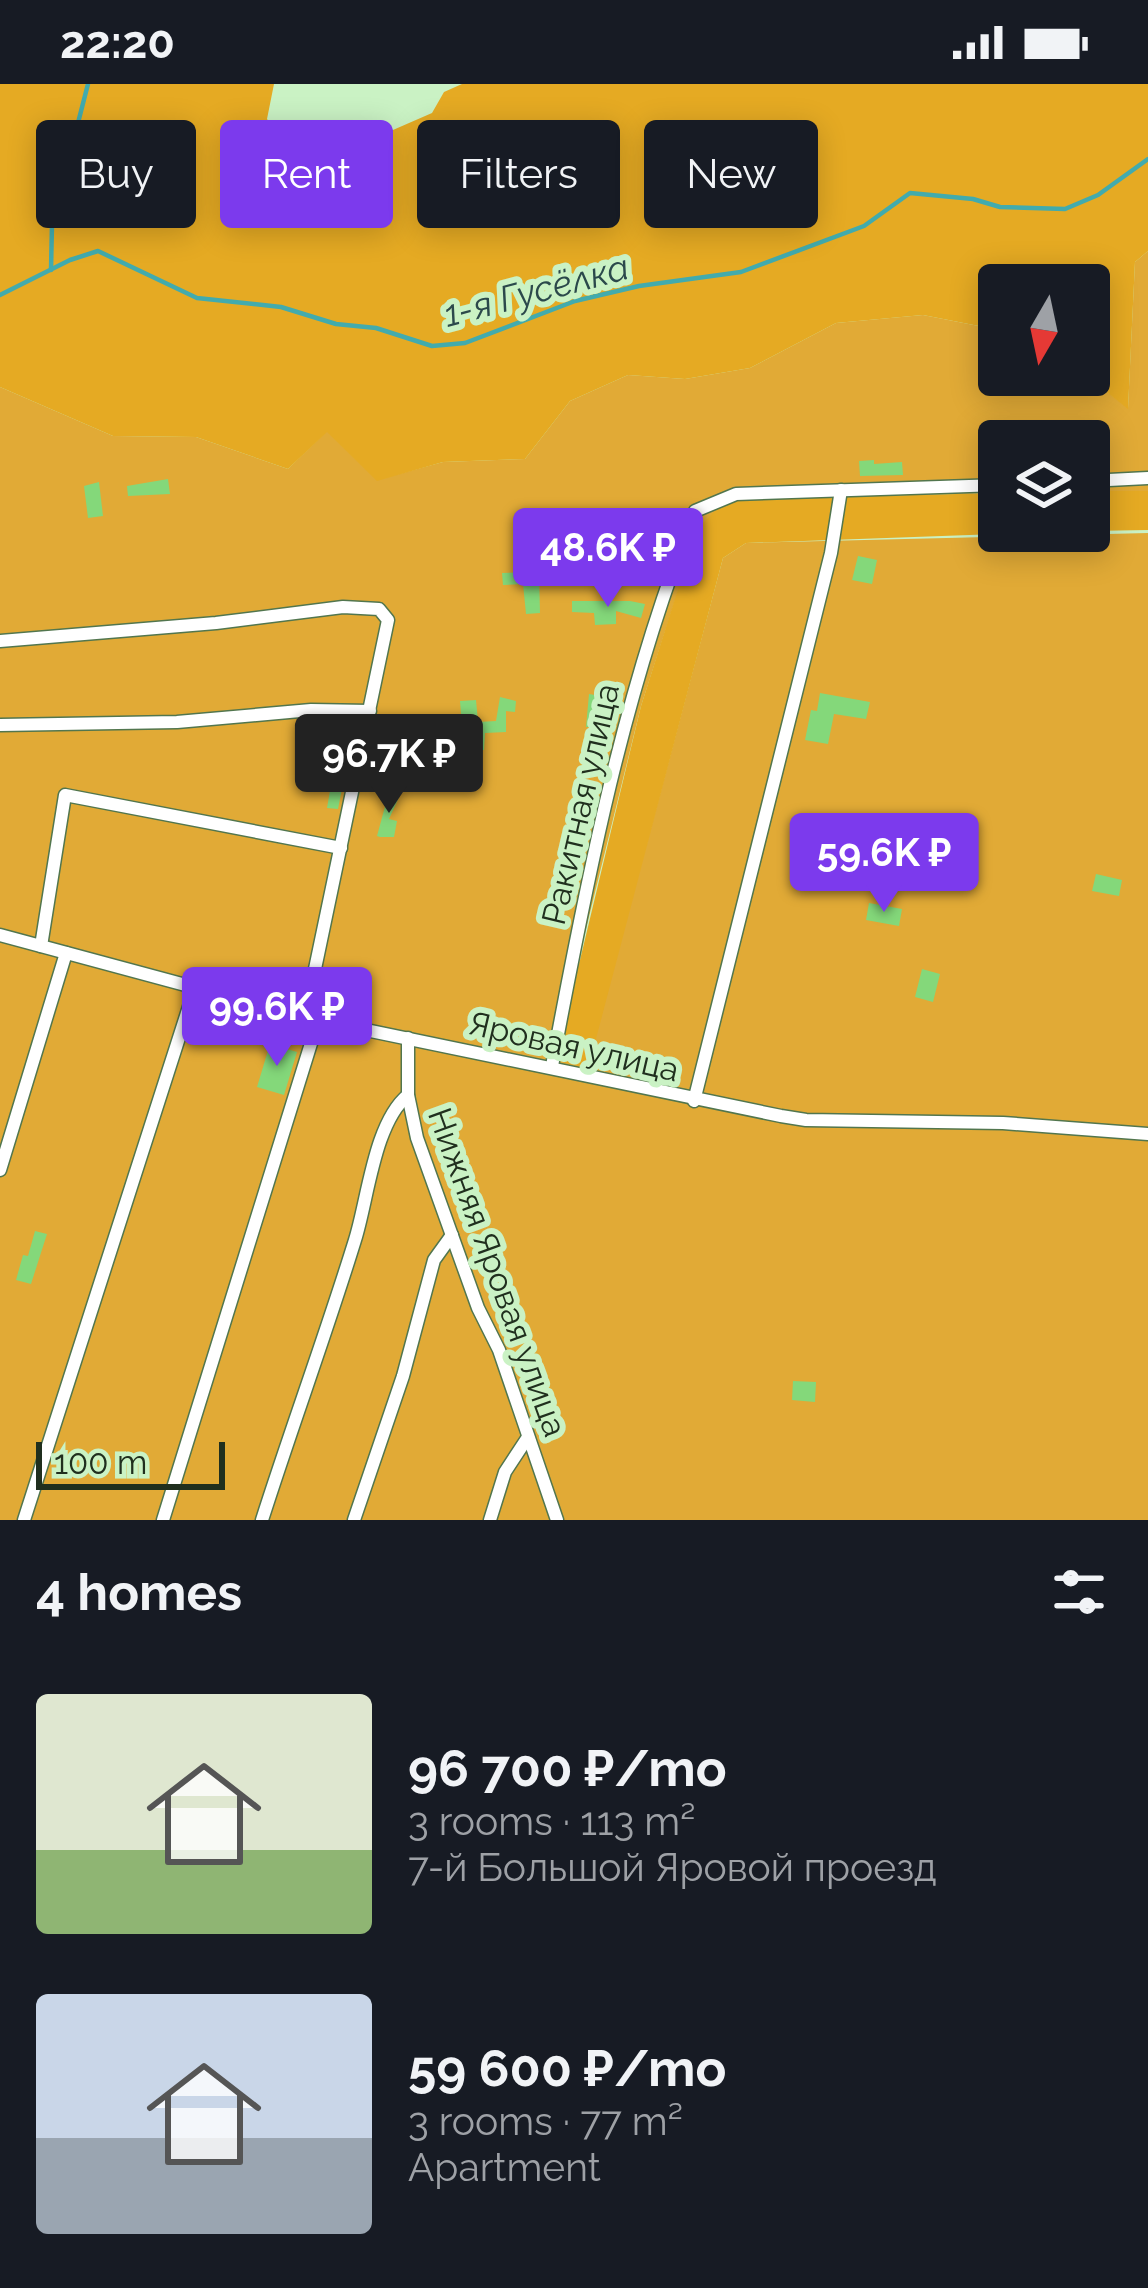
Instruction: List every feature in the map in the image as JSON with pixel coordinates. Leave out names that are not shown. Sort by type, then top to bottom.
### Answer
[{"type":"street","points":[[1110,480],[1148,478]]},
{"type":"street","name":"Ракитная улица","points":[[552,1066],[589,870],[630,700],[663,590],[695,511],[736,494],[978,486]]},
{"type":"street","points":[[694,1100],[831,553],[841,490]]},
{"type":"street","points":[[0,641],[343,607],[379,609],[388,620],[308,1018],[313,1037],[163,1520]]},
{"type":"street","points":[[0,725],[177,722],[311,710],[370,710]]},
{"type":"street","points":[[41,946],[65,795],[341,848]]},
{"type":"street","name":"Яровая улица","points":[[0,935],[308,1018],[806,1120],[1003,1123],[1148,1134]]},
{"type":"street","points":[[0,1170],[66,953]]},
{"type":"street","points":[[24,1520],[195,988]]},
{"type":"street","name":"Нижняя Яровая улица","points":[[408,1038],[407,1096],[417,1138],[478,1308],[499,1350],[557,1520]]},
{"type":"street","points":[[262,1520],[355,1240],[382,1141],[395,1106],[407,1096]]},
{"type":"street","points":[[354,1520],[403,1376],[434,1260],[452,1235]]},
{"type":"street","points":[[490,1520],[505,1472],[528,1437]]},
{"type":"shaded area","points":[[0,84],[274,84],[268,120],[220,120],[220,228],[393,228],[393,130],[432,113],[444,92],[462,84],[1148,84],[1148,251],[1135,262],[1128,409],[1110,395],[1110,264],[978,264],[978,326],[923,315],[836,323],[750,368],[685,379],[628,375],[570,401],[525,459],[443,462],[377,481],[327,432],[288,469],[196,437],[113,436],[0,387]]},
{"type":"shaded area","points":[[1148,251],[1148,491],[1110,491],[1110,420],[978,420],[978,493],[739,499],[698,529],[641,706],[579,957],[587,1068],[723,558],[746,543],[978,537],[978,552],[1110,552],[1110,534],[1148,533],[1148,1520],[0,1520],[0,387],[113,436],[196,437],[288,469],[327,431],[377,480],[443,462],[525,459],[570,401],[628,375],[685,379],[750,368],[836,323],[923,315],[978,326],[978,396],[1110,394],[1128,408],[1135,262]]},
{"type":"shaded area","points":[[1110,491],[1148,491],[1148,530],[1110,531]]},
{"type":"shaded area","points":[[978,493],[978,535],[746,543],[723,558],[588,1069],[556,1060],[641,706],[697,529],[719,507],[739,499]]},
{"type":"building","points":[[874,460],[874,464],[902,462],[903,475],[860,476],[859,461]]},
{"type":"building","points":[[168,479],[170,494],[128,496],[127,486]]},
{"type":"building","points":[[99,482],[103,516],[88,518],[84,486]]},
{"type":"building","points":[[858,556],[877,560],[872,584],[852,580]]},
{"type":"building","points":[[539,572],[540,613],[526,614],[523,584],[503,585],[502,573]]},
{"type":"building","points":[[572,601],[645,604],[641,618],[616,611],[616,624],[595,625],[594,613],[572,612]]},
{"type":"building","points":[[820,693],[870,702],[866,719],[834,714],[828,744],[805,740]]},
{"type":"building","points":[[589,694],[601,696],[598,713],[607,713],[607,727],[586,727]]},
{"type":"building","points":[[500,697],[516,701],[515,712],[506,711],[506,732],[485,733],[484,750],[466,749],[466,714],[461,714],[460,701],[476,700],[478,722],[496,721]]},
{"type":"building","points":[[335,762],[347,763],[338,809],[327,808]]},
{"type":"building","points":[[390,788],[401,793],[389,819],[397,821],[394,837],[380,837],[377,836]]},
{"type":"building","points":[[1096,874],[1122,880],[1119,896],[1092,891]]},
{"type":"building","points":[[869,903],[902,909],[899,926],[866,920]]},
{"type":"building","points":[[922,969],[940,974],[933,1002],[915,997]]},
{"type":"building","points":[[270,1044],[297,1052],[284,1095],[257,1087]]},
{"type":"building","points":[[35,1231],[47,1234],[31,1284],[16,1280]]},
{"type":"building","points":[[793,1381],[816,1382],[815,1402],[792,1400]]},
{"type":"waterway","points":[[51,270],[52,224],[88,84]]},
{"type":"waterway","name":"1-я Гусёлка","points":[[0,295],[98,251],[197,298],[281,307],[432,346],[465,343],[575,301],[639,286],[741,272],[864,226],[910,193],[973,199],[1000,207],[1065,209],[1098,195],[1148,159]]}]
